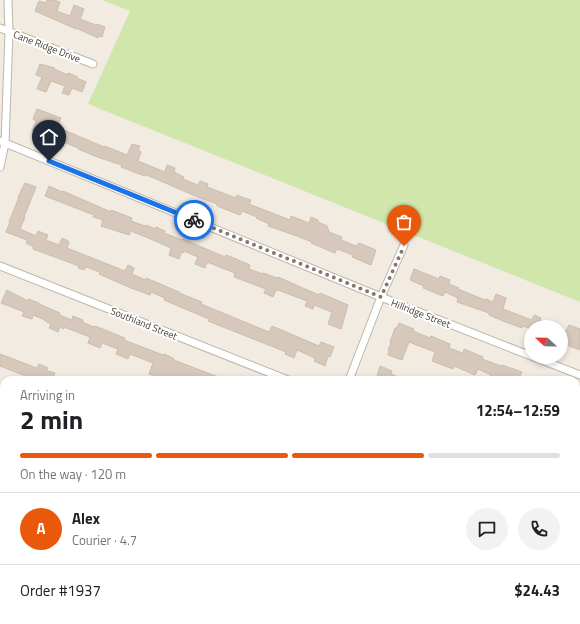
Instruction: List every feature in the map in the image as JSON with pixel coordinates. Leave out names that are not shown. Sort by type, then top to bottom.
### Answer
[{"type":"street","points":[[0,167],[3,142],[9,32],[8,0]]},
{"type":"street","name":"Cane Ridge Drive","points":[[0,28],[93,64]]},
{"type":"street","name":"Hillridge Street","points":[[3,142],[381,297],[524,353]]},
{"type":"street","points":[[351,376],[381,297],[404,246]]},
{"type":"street","name":"Southland Street","points":[[0,266],[278,376]]},
{"type":"street","name":"Hillridge Street","points":[[552,364],[580,375]]},
{"type":"green space","points":[[102,0],[580,0],[580,302],[88,104],[130,11]]},
{"type":"building","points":[[47,0],[60,2],[57,11],[70,16],[74,5],[84,9],[80,19],[105,27],[102,37],[99,36],[98,38],[35,11],[39,1],[46,3]]},
{"type":"building","points":[[40,64],[55,68],[54,69],[68,75],[68,73],[86,82],[82,92],[72,88],[69,95],[62,93],[65,86],[51,81],[46,92],[37,89],[42,77],[36,75]]},
{"type":"building","points":[[37,109],[61,118],[57,127],[104,147],[105,146],[127,155],[132,144],[140,146],[138,150],[141,152],[138,161],[165,172],[167,165],[175,168],[174,172],[184,177],[183,179],[198,185],[200,181],[208,184],[207,187],[236,198],[237,195],[251,200],[249,204],[290,220],[291,216],[309,223],[311,217],[318,220],[318,222],[327,226],[329,232],[342,237],[341,240],[356,246],[359,243],[376,250],[371,265],[352,257],[353,255],[337,249],[335,253],[311,243],[312,242],[268,226],[269,224],[256,218],[257,217],[242,211],[240,215],[156,179],[121,167],[122,165],[100,158],[61,141],[60,144],[46,138],[32,131],[36,121],[33,119]]},
{"type":"building","points":[[25,183],[36,187],[20,229],[36,236],[38,231],[48,235],[46,240],[59,245],[62,238],[69,242],[67,248],[125,271],[128,265],[134,268],[132,274],[145,280],[146,278],[202,302],[201,304],[269,332],[272,326],[319,346],[321,342],[334,347],[330,357],[328,356],[325,366],[314,361],[315,358],[297,350],[294,358],[285,354],[286,352],[208,321],[209,319],[164,300],[165,298],[151,292],[150,295],[99,274],[100,272],[86,267],[84,270],[78,268],[79,266],[33,249],[34,247],[26,243],[27,240],[6,232],[18,197]]},
{"type":"building","points":[[49,186],[111,212],[111,210],[132,218],[131,221],[155,229],[156,227],[165,231],[164,233],[182,240],[183,239],[225,257],[226,255],[236,259],[250,265],[249,269],[277,278],[278,277],[319,295],[320,293],[348,305],[341,329],[328,324],[332,312],[314,305],[313,309],[305,306],[307,301],[278,290],[276,290],[273,297],[264,293],[266,289],[234,277],[235,273],[207,262],[205,268],[195,264],[198,257],[184,251],[179,259],[169,255],[171,248],[153,240],[131,231],[129,235],[101,226],[103,220],[93,217],[94,215],[45,196]]},
{"type":"building","points":[[414,269],[439,279],[440,276],[450,280],[449,284],[485,300],[486,299],[493,302],[496,294],[506,298],[503,309],[532,320],[524,320],[524,326],[522,328],[489,315],[489,313],[457,302],[458,298],[445,292],[443,296],[423,288],[424,286],[410,280]]},
{"type":"building","points":[[7,290],[28,301],[28,299],[60,313],[59,315],[72,320],[73,316],[83,320],[82,322],[125,338],[124,340],[163,355],[164,354],[173,358],[174,360],[216,376],[154,376],[149,374],[153,363],[130,354],[128,359],[116,354],[118,349],[102,343],[100,348],[88,343],[90,337],[64,327],[64,329],[60,327],[58,332],[49,328],[51,324],[45,320],[33,315],[32,319],[22,316],[24,312],[1,303]]},
{"type":"building","points":[[534,315],[541,318],[540,320],[532,320]]},
{"type":"building","points":[[399,323],[430,338],[431,336],[450,344],[449,348],[463,353],[464,349],[483,357],[482,359],[522,372],[520,376],[491,376],[478,369],[475,375],[454,366],[453,369],[432,361],[435,352],[409,342],[402,360],[388,355],[390,342],[395,328],[397,328]]},
{"type":"building","points":[[569,325],[580,329],[580,350],[568,346]]},
{"type":"building","points":[[0,354],[37,368],[39,364],[48,368],[48,371],[55,373],[54,376],[26,376],[0,366]]},
{"type":"building","points":[[380,366],[392,371],[391,374],[396,376],[377,376]]},
{"type":"way so far","points":[[194,220],[381,297],[404,246]]},
{"type":"route","points":[[49,161],[194,220]]}]
